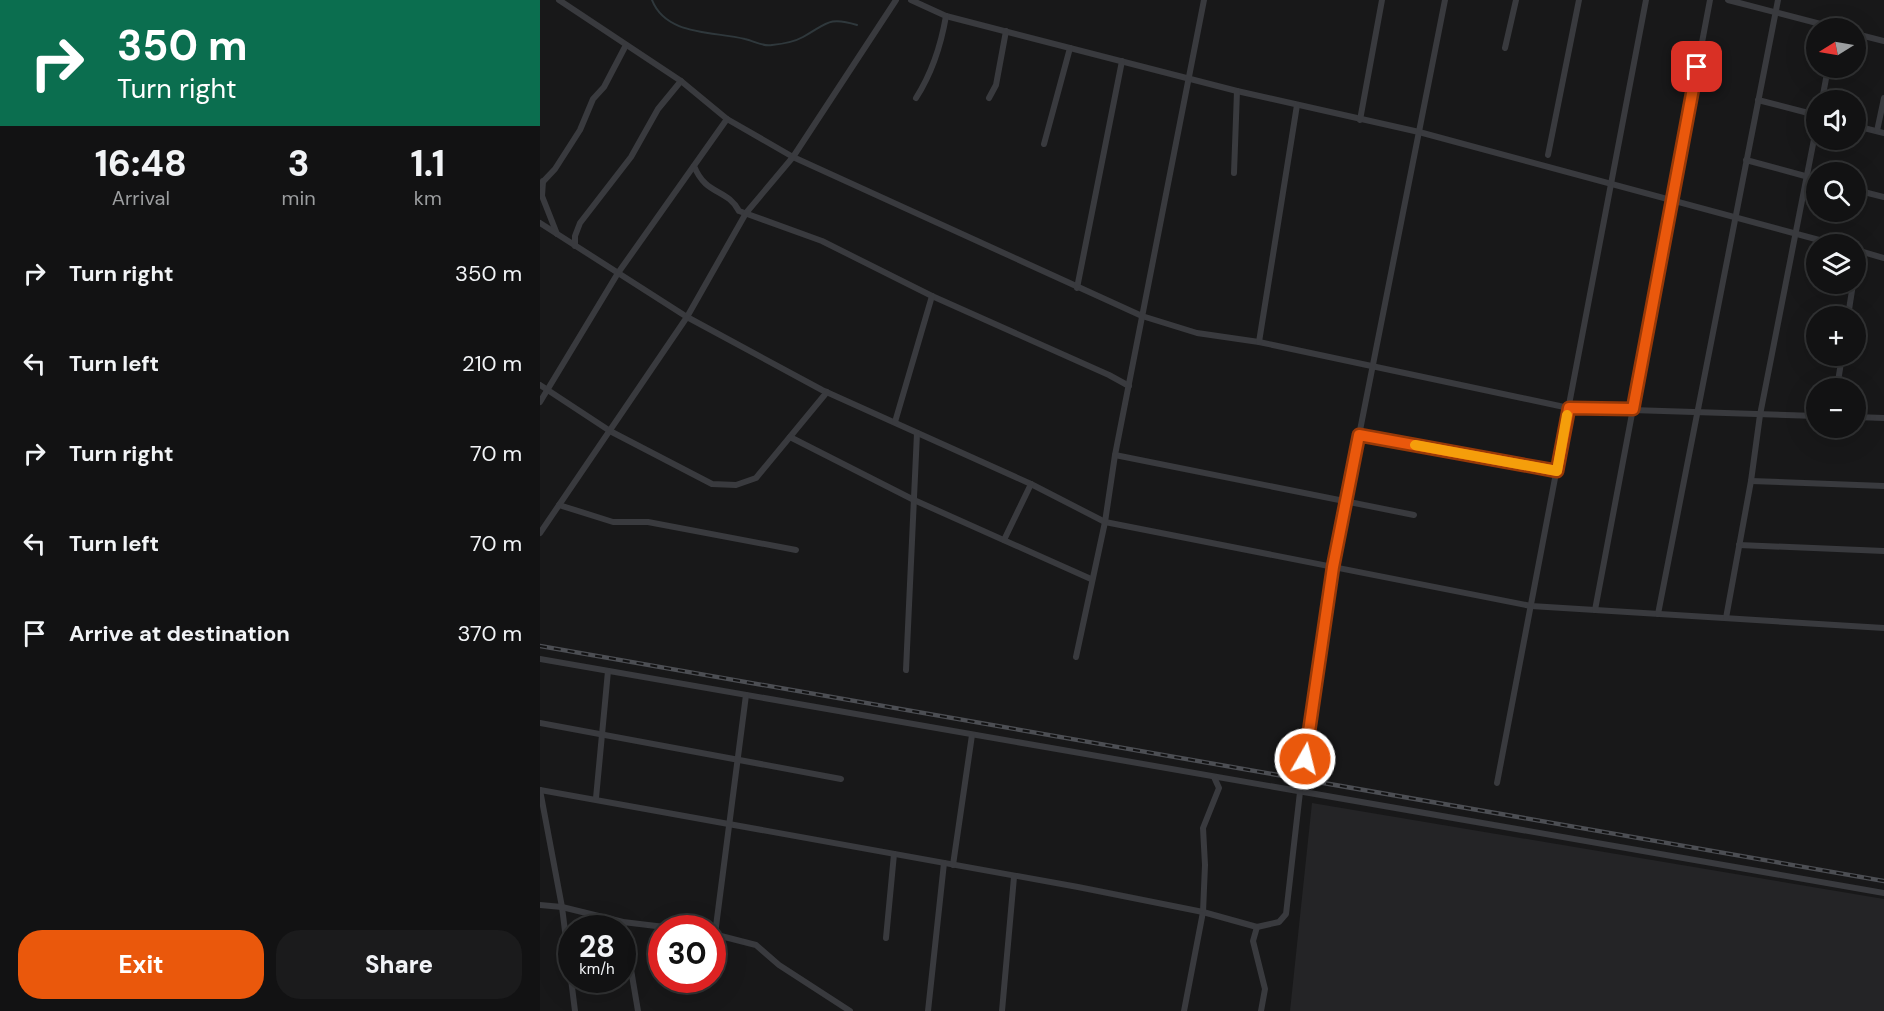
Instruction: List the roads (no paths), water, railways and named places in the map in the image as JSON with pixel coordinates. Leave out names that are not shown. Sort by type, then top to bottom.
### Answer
[{"type":"street","points":[[559,0],[681,81],[727,119],[793,157],[1077,288],[1143,316],[1197,333],[1259,342],[1372,368],[1569,408],[1806,416]]},
{"type":"street","points":[[540,533],[687,317],[746,213],[793,157],[896,0]]},
{"type":"street","points":[[911,0],[946,16],[1006,32],[1237,91],[1419,132],[1806,236]]},
{"type":"street","points":[[1076,657],[1105,522],[1115,455],[1204,0]]},
{"type":"street","points":[[1360,120],[1382,0]]},
{"type":"street","points":[[1305,759],[1333,567],[1445,0]]},
{"type":"street","points":[[1505,48],[1516,0]]},
{"type":"street","points":[[1548,156],[1579,0]]},
{"type":"street","points":[[1497,783],[1646,0]]},
{"type":"street","points":[[1595,610],[1710,0]]},
{"type":"street","points":[[1728,0],[1806,20]]},
{"type":"street","points":[[1658,614],[1778,0]]},
{"type":"street","points":[[916,98],[925,84],[941,44],[946,16]]},
{"type":"street","points":[[989,98],[996,85],[1006,32]]},
{"type":"street","points":[[1866,36],[1884,41]]},
{"type":"street","points":[[558,235],[542,196],[541,183],[555,169],[580,130],[593,99],[603,87],[626,45]]},
{"type":"street","points":[[1044,144],[1070,48]]},
{"type":"street","points":[[1077,288],[1122,61]]},
{"type":"street","points":[[575,246],[575,236],[580,223],[631,157],[658,109],[681,81]]},
{"type":"street","points":[[1234,173],[1237,91]]},
{"type":"street","points":[[1876,131],[1884,98]]},
{"type":"street","points":[[1758,100],[1806,113]]},
{"type":"street","points":[[1259,342],[1297,105]]},
{"type":"street","points":[[540,402],[618,273],[727,119]]},
{"type":"street","points":[[1866,128],[1884,133]]},
{"type":"street","points":[[1746,160],[1806,176]]},
{"type":"street","points":[[694,166],[705,186],[735,203],[739,211],[822,241],[932,297],[1129,386]]},
{"type":"street","points":[[1726,618],[1751,481],[1760,415],[1806,187]]},
{"type":"street","points":[[1866,192],[1884,197]]},
{"type":"street","points":[[540,223],[687,317],[827,392],[1031,484],[1105,522],[1531,606],[1884,628]]},
{"type":"street","points":[[1866,253],[1884,258]]},
{"type":"street","points":[[895,422],[932,297]]},
{"type":"street","points":[[540,385],[610,431],[712,484],[736,485],[756,478],[827,392]]},
{"type":"street","points":[[1866,417],[1884,418]]},
{"type":"street","points":[[906,670],[917,433]]},
{"type":"street","points":[[1359,435],[1557,471]]},
{"type":"street","points":[[790,437],[914,500],[1091,579]]},
{"type":"street","points":[[1115,455],[1414,515]]},
{"type":"street","points":[[1751,481],[1884,486]]},
{"type":"street","points":[[1004,540],[1031,484]]},
{"type":"street","points":[[559,505],[613,522],[648,522],[796,550]]},
{"type":"street","points":[[1739,545],[1884,551]]},
{"type":"street","points":[[540,660],[1884,893]]},
{"type":"street","points":[[596,798],[608,671]]},
{"type":"street","points":[[717,915],[731,825],[746,695]]},
{"type":"street","points":[[540,723],[841,779]]},
{"type":"street","points":[[953,865],[972,735]]},
{"type":"street","points":[[1184,1011],[1203,912],[1205,865],[1203,828],[1219,788],[1214,777]]},
{"type":"street","points":[[575,1011],[562,907],[540,790],[596,798],[660,813],[1203,912],[1257,927],[1279,922],[1286,914],[1300,792]]},
{"type":"street","points":[[886,938],[894,854]]},
{"type":"street","points":[[928,1011],[944,863]]},
{"type":"street","points":[[1002,1011],[1014,877]]},
{"type":"street","points":[[540,905],[562,907],[594,915]]},
{"type":"street","points":[[1257,927],[1253,941],[1265,988],[1261,1011]]},
{"type":"street","points":[[726,937],[756,945],[779,965],[850,1011]]},
{"type":"street","points":[[635,993],[638,1011]]},
{"type":"waterway","points":[[652,0],[659,12],[679,26],[765,45],[796,40],[833,21],[857,25]]},
{"type":"railway","points":[[540,646],[1884,881]]}]
